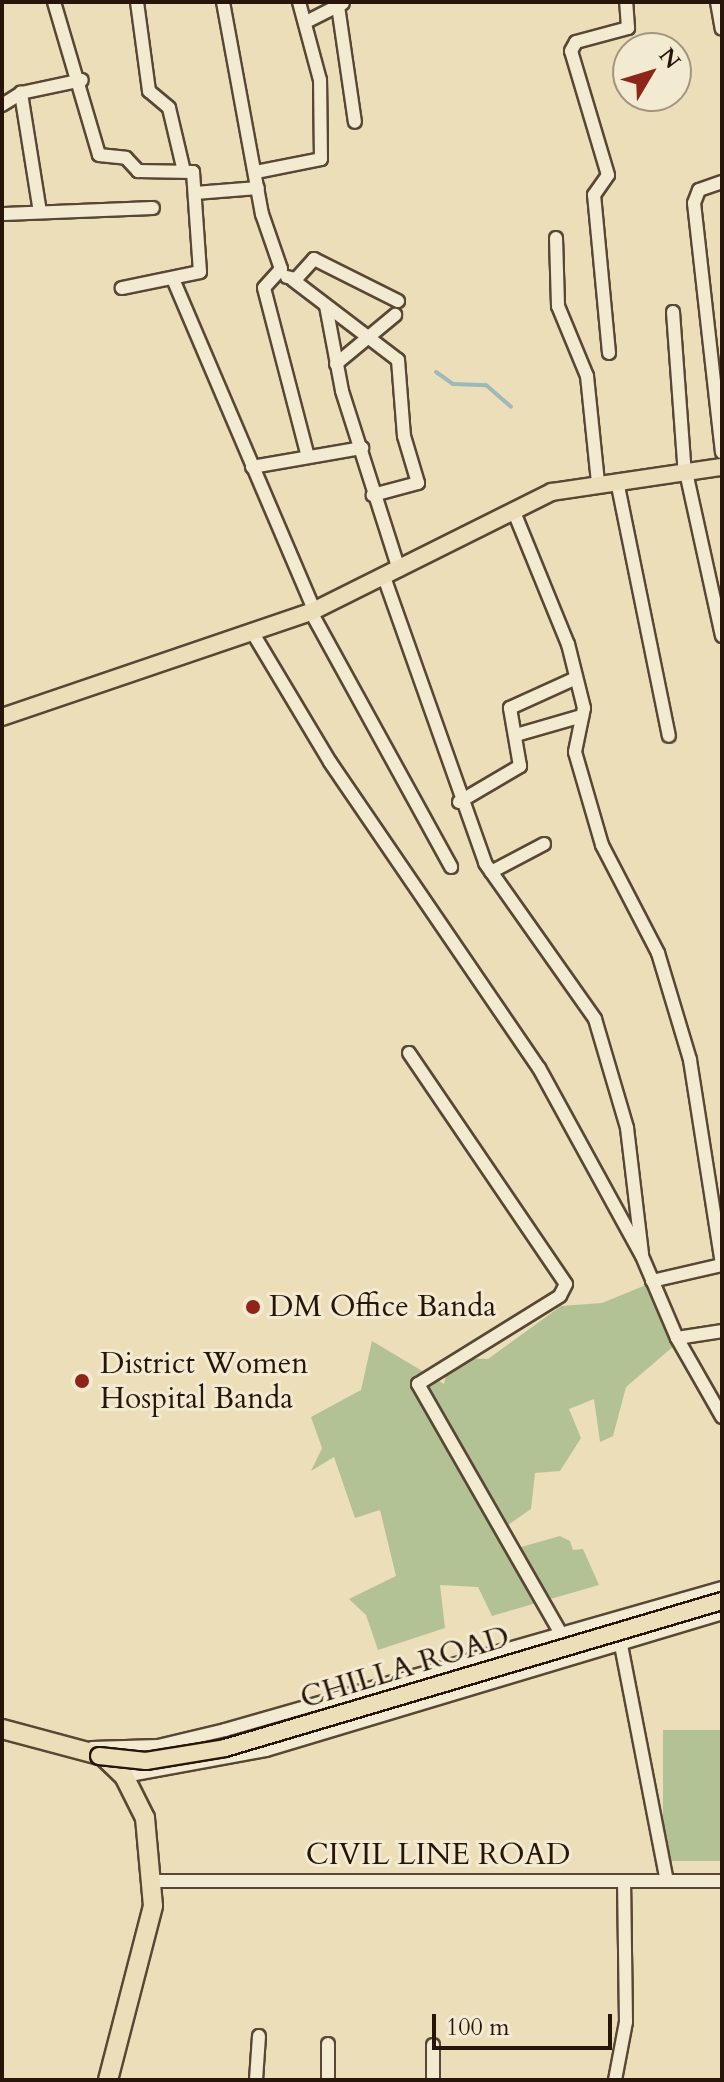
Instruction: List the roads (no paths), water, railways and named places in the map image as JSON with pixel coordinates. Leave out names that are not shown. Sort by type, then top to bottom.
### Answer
[{"type":"highway","points":[[2,1729],[94,1752],[124,1776],[145,1818],[154,1881],[149,1931],[108,2080]]},
{"type":"main road","points":[[2,717],[254,635],[392,573],[552,492],[722,467]]},
{"type":"main road","name":"CHILLA ROAD","points":[[2,1737],[94,1752],[183,1757],[265,1738],[722,1601]]},
{"type":"street","points":[[54,2],[82,80],[99,155],[126,158],[138,171],[192,169],[202,267],[173,279],[122,288]]},
{"type":"street","points":[[137,2],[149,91],[169,108],[183,167]]},
{"type":"street","points":[[223,2],[258,188],[281,273],[372,336],[398,360],[404,436],[418,477],[407,490],[373,495]]},
{"type":"street","points":[[256,172],[321,159],[320,80],[308,21],[299,2]]},
{"type":"street","points":[[609,353],[594,195],[608,175],[571,51],[576,42],[628,28],[626,2]]},
{"type":"street","points":[[717,2],[722,29]]},
{"type":"street","points":[[308,21],[342,4],[355,122]]},
{"type":"street","points":[[2,105],[21,93],[82,80]]},
{"type":"street","points":[[21,93],[40,212]]},
{"type":"street","points":[[722,182],[699,190],[694,203],[722,452]]},
{"type":"street","points":[[195,193],[258,188]]},
{"type":"street","points":[[2,214],[153,208]]},
{"type":"street","points":[[556,238],[558,306],[587,376],[598,483]]},
{"type":"street","points":[[293,280],[314,259],[398,301]]},
{"type":"street","points":[[281,273],[264,288],[307,453]]},
{"type":"street","points":[[173,279],[312,611],[451,867]]},
{"type":"street","points":[[326,306],[336,364],[362,448],[392,573],[451,752],[459,802],[491,872],[595,1019],[627,1128],[642,1256]]},
{"type":"street","points":[[673,312],[685,473],[722,636]]},
{"type":"street","points":[[336,364],[395,315]]},
{"type":"street","points":[[252,467],[307,453],[362,448]]},
{"type":"street","points":[[617,481],[669,736]]},
{"type":"street","points":[[514,512],[576,678],[582,716],[575,752],[611,867],[658,953],[690,1060],[719,1214],[722,1265],[652,1281]]},
{"type":"street","points":[[254,635],[330,762],[517,1033],[642,1256],[677,1338],[721,1414]]},
{"type":"street","points":[[459,802],[518,771],[516,735],[510,708],[576,678]]},
{"type":"street","points":[[516,735],[582,716]]},
{"type":"street","points":[[491,872],[544,844]]},
{"type":"street","points":[[409,1053],[566,1284],[560,1296],[418,1384],[560,1632]]},
{"type":"street","points":[[677,1338],[722,1331]]},
{"type":"street","points":[[94,1752],[158,1746],[225,1730],[722,1588]]},
{"type":"street","points":[[124,1776],[266,1750],[722,1613]]},
{"type":"street","points":[[621,1645],[667,1881]]},
{"type":"street","name":"CIVIL LINE ROAD","points":[[154,1881],[722,1881]]},
{"type":"street","points":[[615,2080],[626,2022],[624,1881]]},
{"type":"street","points":[[256,2080],[259,2036]]},
{"type":"street","points":[[328,2044],[328,2080]]},
{"type":"street","points":[[433,2045],[433,2080]]},
{"type":"waterway","points":[[436,372],[453,384],[486,385],[511,407]]},
{"type":"place","name":"DM Office Banda","points":[[253,1307]]},
{"type":"place","name":"District Women Hospital Banda","points":[[82,1381]]}]
